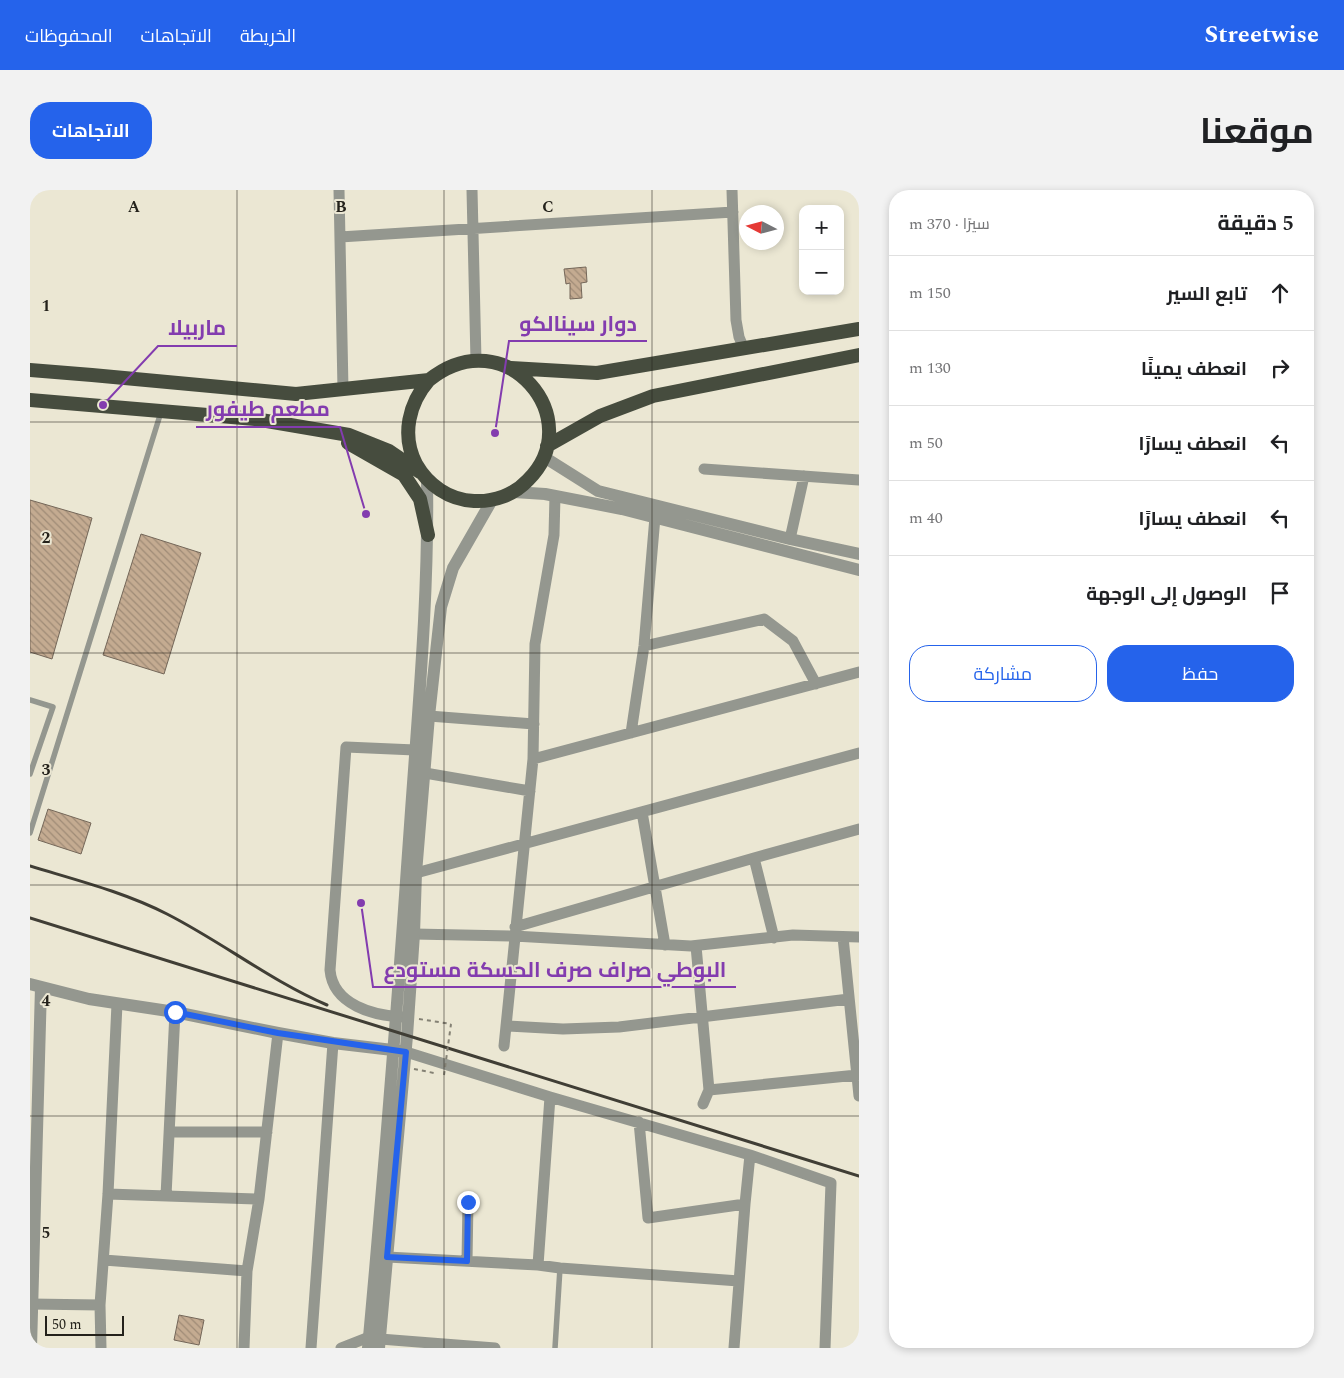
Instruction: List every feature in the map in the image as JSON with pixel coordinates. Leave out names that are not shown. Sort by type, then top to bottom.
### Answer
[{"type":"highway","points":[[510,368],[597,373],[859,329]]},
{"type":"highway","points":[[545,451],[600,416],[653,396],[859,355]]},
{"type":"highway","points":[[30,400],[255,419],[350,435],[389,451],[446,494],[474,501],[492,500],[514,492],[532,477],[545,451],[548,419],[538,394],[521,374],[490,361],[476,360],[448,367],[429,380],[416,398],[409,419],[408,430],[411,452],[424,476]]},
{"type":"highway","points":[[30,370],[92,374],[296,394],[429,380]]},
{"type":"highway","points":[[255,419],[352,444],[404,475],[420,499],[428,534]]},
{"type":"street","points":[[339,190],[343,389]]},
{"type":"street","points":[[472,190],[476,360]]},
{"type":"street","points":[[732,190],[736,320],[739,337],[744,349]]},
{"type":"street","points":[[340,237],[733,212]]},
{"type":"street","points":[[545,451],[598,491],[790,540],[859,554]]},
{"type":"street","points":[[704,469],[859,480]]},
{"type":"street","points":[[374,1343],[402,1017],[428,534],[424,476]]},
{"type":"street","points":[[790,540],[804,476]]},
{"type":"street","points":[[514,492],[555,496],[655,517],[859,570]]},
{"type":"street","points":[[504,1046],[533,759],[534,644],[554,535],[555,496]]},
{"type":"street","points":[[402,1017],[414,934],[416,873],[441,607],[453,568],[492,500]]},
{"type":"street","points":[[631,733],[644,646],[655,517]]},
{"type":"street","points":[[644,646],[764,619],[793,641],[816,684]]},
{"type":"street","points":[[533,759],[859,672]]},
{"type":"street","points":[[430,716],[534,724]]},
{"type":"street","points":[[402,1017],[374,1014],[363,1010],[340,993],[332,982],[331,960],[346,747],[415,750]]},
{"type":"street","points":[[416,873],[859,753]]},
{"type":"street","points":[[425,773],[530,791]]},
{"type":"street","points":[[642,812],[665,945]]},
{"type":"street","points":[[515,932],[654,886],[859,829]]},
{"type":"street","points":[[754,858],[774,938]]},
{"type":"street","points":[[414,934],[515,932],[696,946],[793,935],[859,937]]},
{"type":"street","points":[[843,938],[859,1096]]},
{"type":"street","points":[[696,946],[704,1016],[709,1090],[703,1104]]},
{"type":"street","points":[[31,1348],[36,986],[117,1004],[175,1012],[333,1043],[399,1051],[550,1098],[640,1122],[750,1155],[832,1183],[825,1348]]},
{"type":"street","points":[[506,1026],[563,1029],[619,1027],[849,999]]},
{"type":"street","points":[[101,1348],[100,1305],[108,1194],[117,1004]]},
{"type":"street","points":[[166,1196],[175,1012]]},
{"type":"street","points":[[244,1348],[247,1271],[259,1199],[278,1033]]},
{"type":"street","points":[[311,1348],[333,1043]]},
{"type":"street","points":[[374,1343],[387,1257],[399,1051]]},
{"type":"street","points":[[709,1090],[857,1075]]},
{"type":"street","points":[[538,1265],[550,1098]]},
{"type":"street","points":[[640,1122],[648,1218],[744,1204]]},
{"type":"street","points":[[170,1132],[267,1132]]},
{"type":"street","points":[[734,1348],[744,1204],[750,1155]]},
{"type":"street","points":[[108,1194],[259,1199]]},
{"type":"street","points":[[467,1261],[468,1202]]},
{"type":"street","points":[[387,1257],[538,1265],[739,1281]]},
{"type":"street","points":[[104,1260],[247,1271]]},
{"type":"street","points":[[31,1304],[100,1305]]},
{"type":"street","points":[[341,1348],[374,1343],[495,1348]]},
{"type":"lane","points":[[30,833],[162,410]]},
{"type":"lane","points":[[30,700],[53,707],[30,774]]},
{"type":"lane","points":[[554,1348],[560,1268]]},
{"type":"path","points":[[423,1019],[451,1024],[444,1075]]},
{"type":"path","points":[[417,1070],[435,1073]]},
{"type":"building","points":[[586,267],[587,282],[581,283],[582,298],[570,299],[570,283],[566,284],[564,269]]},
{"type":"building","points":[[30,500],[92,518],[52,659],[30,652]]},
{"type":"building","points":[[141,534],[201,553],[164,674],[103,655]]},
{"type":"building","points":[[48,809],[91,823],[81,854],[38,840]]},
{"type":"building","points":[[179,1315],[204,1320],[199,1345],[174,1340]]},
{"type":"railway","points":[[30,866],[100,887],[151,906],[187,925],[286,985],[327,1005]]},
{"type":"railway","points":[[30,918],[859,1176]]},
{"type":"place","name":"ماربيلا","points":[[103,405]]},
{"type":"place","name":"دوار سينالكو","points":[[495,433]]},
{"type":"place","name":"مطعم طيفور","points":[[366,514]]},
{"type":"place","name":"البوطي صراف صرف الحسكة مستودع","points":[[361,903]]},
{"type":"route","points":[[175,1012],[333,1043],[406,1052],[387,1257],[467,1261],[468,1202]]}]
